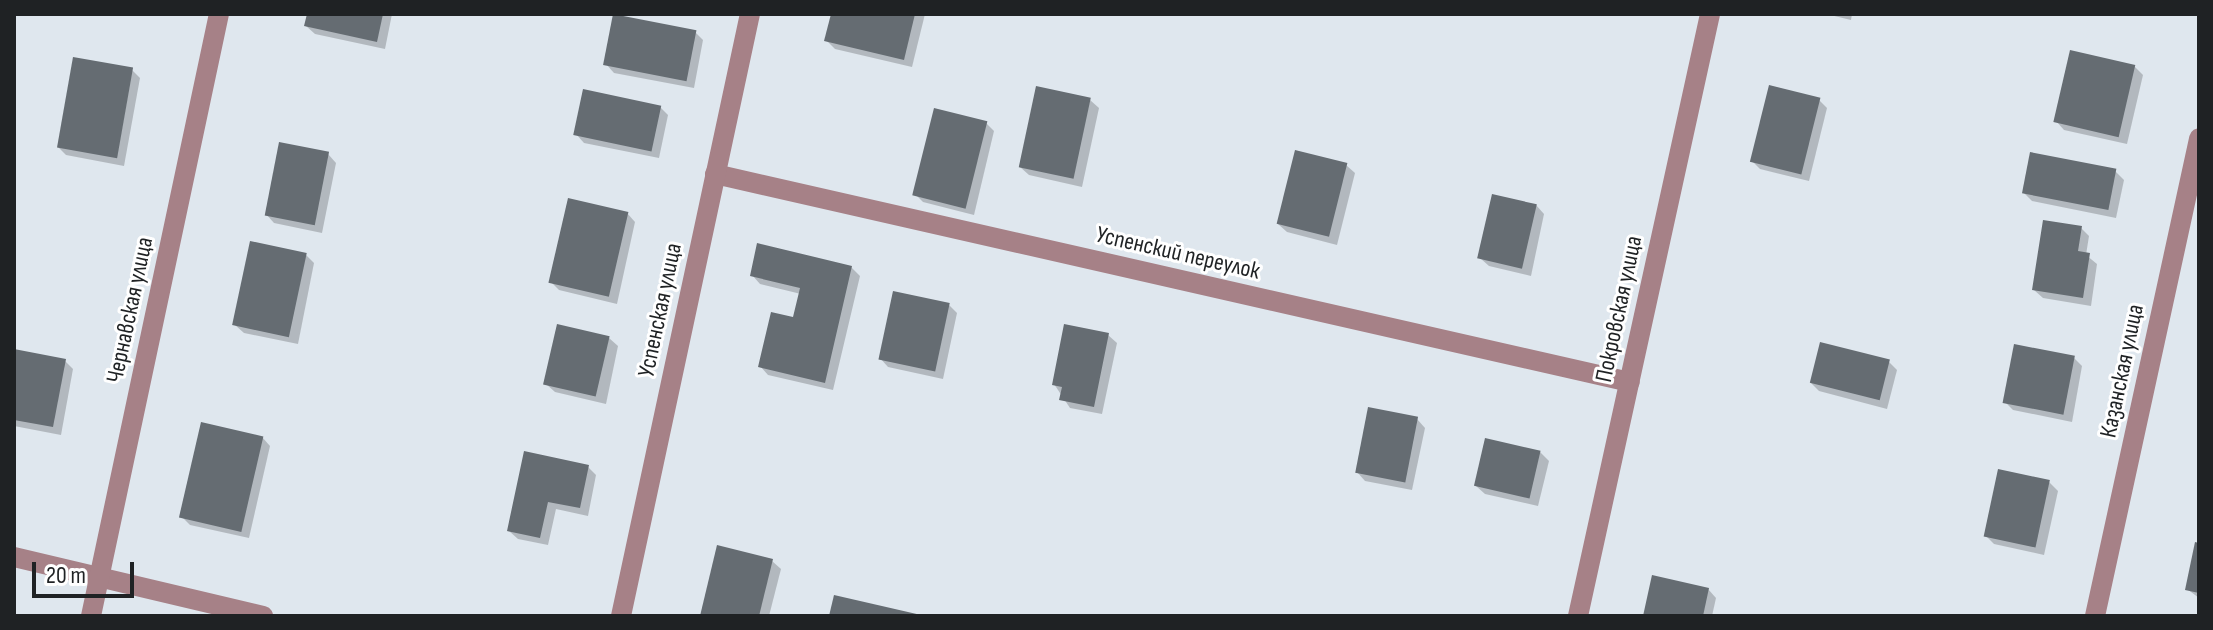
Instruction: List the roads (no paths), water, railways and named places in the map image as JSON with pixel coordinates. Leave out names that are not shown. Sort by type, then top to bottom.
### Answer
[{"type":"street","name":"Чернавская улица","points":[[91,616],[219,14]]},
{"type":"street","name":"Успенская улица","points":[[621,616],[750,14]]},
{"type":"street","name":"Покровская улица","points":[[1578,616],[1710,14]]},
{"type":"street","name":"Казанская улица","points":[[2095,616],[2199,138]]},
{"type":"street","name":"Успенский переулок","points":[[715,174],[1630,382]]},
{"type":"street","points":[[14,557],[263,616]]}]
